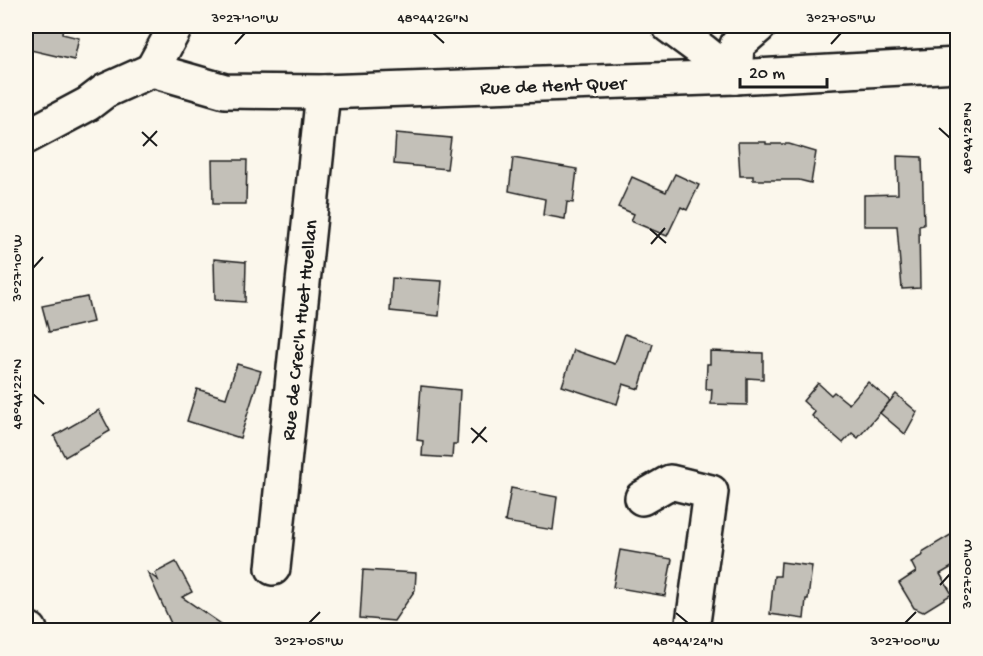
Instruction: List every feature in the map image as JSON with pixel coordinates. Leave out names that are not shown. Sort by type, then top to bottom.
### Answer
[{"type":"street","points":[[26,137],[88,104],[105,91],[152,70],[176,26]]},
{"type":"street","points":[[669,26],[735,77]]},
{"type":"street","points":[[735,77],[737,45],[759,26]]},
{"type":"street","name":"Rue de Hent Quer","points":[[152,70],[225,91],[323,92],[735,77],[957,65]]},
{"type":"street","name":"Rue de Crec'h Huet Huellan","points":[[273,568],[323,92]]},
{"type":"street","points":[[642,498],[670,482],[711,492],[692,630]]},
{"type":"building","points":[[26,26],[63,26],[62,34],[79,38],[74,60],[26,49]]},
{"type":"building","points":[[396,133],[451,138],[447,169],[394,164]]},
{"type":"building","points":[[738,142],[789,144],[816,152],[811,183],[799,180],[753,180],[753,176],[740,176]]},
{"type":"building","points":[[897,156],[922,157],[924,225],[919,226],[920,288],[902,289],[897,226],[864,226],[864,195],[898,194]]},
{"type":"building","points":[[513,158],[577,169],[573,203],[567,202],[565,219],[543,215],[545,199],[509,191]]},
{"type":"building","points":[[212,160],[247,160],[246,204],[213,204]]},
{"type":"building","points":[[675,174],[699,185],[687,210],[681,207],[667,236],[631,221],[634,214],[618,207],[632,177],[666,192]]},
{"type":"building","points":[[214,259],[246,262],[245,302],[215,300]]},
{"type":"building","points":[[392,278],[442,281],[439,316],[390,311]]},
{"type":"building","points":[[87,297],[93,322],[49,332],[42,306]]},
{"type":"building","points":[[625,334],[653,344],[639,389],[623,384],[617,404],[562,386],[574,350],[615,364]]},
{"type":"building","points":[[710,351],[763,353],[763,379],[747,378],[747,405],[711,404],[712,389],[706,389]]},
{"type":"building","points":[[237,364],[261,371],[240,438],[187,421],[197,389],[226,398]]},
{"type":"building","points":[[868,382],[890,401],[858,438],[852,433],[843,443],[812,416],[815,412],[803,401],[818,383],[831,395],[834,392],[849,404]]},
{"type":"building","points":[[421,386],[460,390],[457,444],[453,444],[452,458],[422,456],[423,441],[417,440]]},
{"type":"building","points":[[896,394],[917,412],[905,434],[880,413]]},
{"type":"building","points":[[99,410],[110,431],[65,457],[54,436]]},
{"type":"building","points":[[511,488],[557,497],[553,530],[505,522]]},
{"type":"building","points":[[957,531],[957,564],[940,574],[952,594],[923,612],[914,608],[899,583],[916,572],[911,562],[923,555],[922,552]]},
{"type":"building","points":[[620,550],[672,559],[665,596],[613,587]]},
{"type":"building","points":[[176,562],[192,592],[182,597],[230,630],[174,630],[148,573],[158,580],[155,573]]},
{"type":"building","points":[[781,562],[812,566],[804,619],[770,614],[774,576],[780,576]]},
{"type":"building","points":[[363,570],[416,573],[415,590],[394,621],[360,618]]}]
